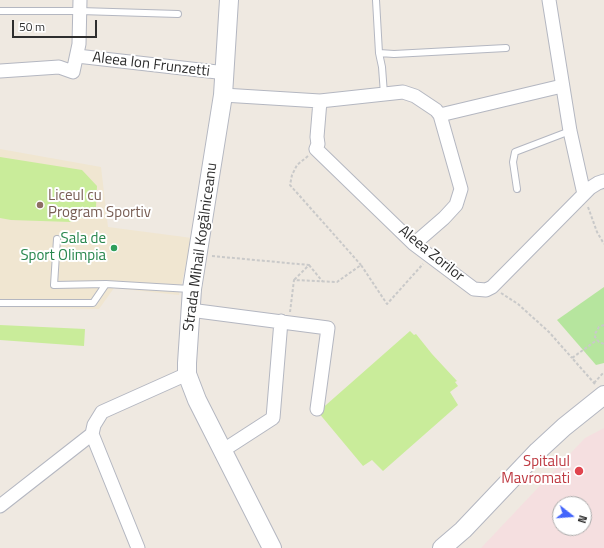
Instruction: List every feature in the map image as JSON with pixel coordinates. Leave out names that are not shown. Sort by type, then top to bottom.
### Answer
[{"type":"street","name":"Strada Mihail Kogălniceanu","points":[[229,0],[226,73],[192,289],[187,374],[197,400],[272,548]]},
{"type":"street","points":[[549,0],[570,131],[584,194]]},
{"type":"street","points":[[77,56],[79,44],[80,5]]},
{"type":"street","name":"Aleea Ion Frunzetti","points":[[0,71],[59,67],[74,72],[77,56],[226,73]]},
{"type":"street","points":[[440,115],[562,86]]},
{"type":"street","points":[[223,96],[320,101],[403,92],[415,96],[436,110],[440,115],[461,189],[456,205],[414,244]]},
{"type":"street","points":[[316,149],[318,144],[317,137],[320,101]]},
{"type":"street","name":"Aleea Zorilor","points":[[316,149],[414,244],[474,288],[486,290],[492,287]]},
{"type":"street","points":[[492,287],[584,194],[598,183],[604,181]]},
{"type":"street","points":[[190,310],[328,328],[317,409]]},
{"type":"street","points":[[222,451],[273,418],[285,322]]},
{"type":"street","points":[[138,548],[92,434],[94,425],[102,412],[187,374]]},
{"type":"street","points":[[442,548],[463,530],[599,389]]},
{"type":"street","points":[[0,506],[92,434]]},
{"type":"lane","points":[[376,0],[379,53],[382,67],[384,94]]},
{"type":"lane","points":[[0,11],[80,5],[178,14]]},
{"type":"lane","points":[[379,53],[394,54],[506,48]]},
{"type":"lane","points":[[517,189],[513,162],[515,152],[570,131]]},
{"type":"lane","points":[[57,239],[54,285],[106,284],[192,289]]},
{"type":"lane","points":[[0,303],[92,303],[106,284]]},
{"type":"path","points":[[316,149],[298,165],[292,175],[290,185],[361,265],[387,304],[430,255]]},
{"type":"path","points":[[584,194],[597,232],[604,244]]},
{"type":"path","points":[[198,254],[309,265],[323,282]]},
{"type":"path","points":[[285,322],[294,280],[309,265]]},
{"type":"path","points":[[294,280],[337,282],[361,265]]},
{"type":"path","points":[[492,287],[518,304],[550,332],[599,389]]},
{"type":"path","points":[[604,325],[596,330],[597,340],[604,344]]},
{"type":"path","points":[[572,358],[597,340]]},
{"type":"path","points":[[599,389],[604,372]]},
{"type":"shaded area","name":"Liceul cu Program Sportiv","points":[[0,149],[101,167],[108,227],[192,238],[179,295],[114,288],[99,309],[0,307]]},
{"type":"shaded area","name":"Spitalul Mavromati","points":[[604,428],[604,548],[481,548],[585,438]]},
{"type":"green space","points":[[0,157],[82,170],[97,186],[96,207],[84,217],[71,222],[11,220],[0,218]]},
{"type":"green space","points":[[604,287],[604,363],[596,365],[557,320]]},
{"type":"green space","points":[[0,325],[85,329],[84,346],[0,340]]},
{"type":"green space","points":[[410,331],[414,335],[416,334],[457,381],[455,382],[458,386],[450,392],[458,405],[383,471],[372,460],[363,466],[318,412]]},
{"type":"place","name":"Liceul cu Program Sportiv","points":[[40,205]]},
{"type":"place","name":"Sala de Sport Olimpia","points":[[114,248]]},
{"type":"place","name":"Spitalul Mavromati","points":[[579,471]]}]
